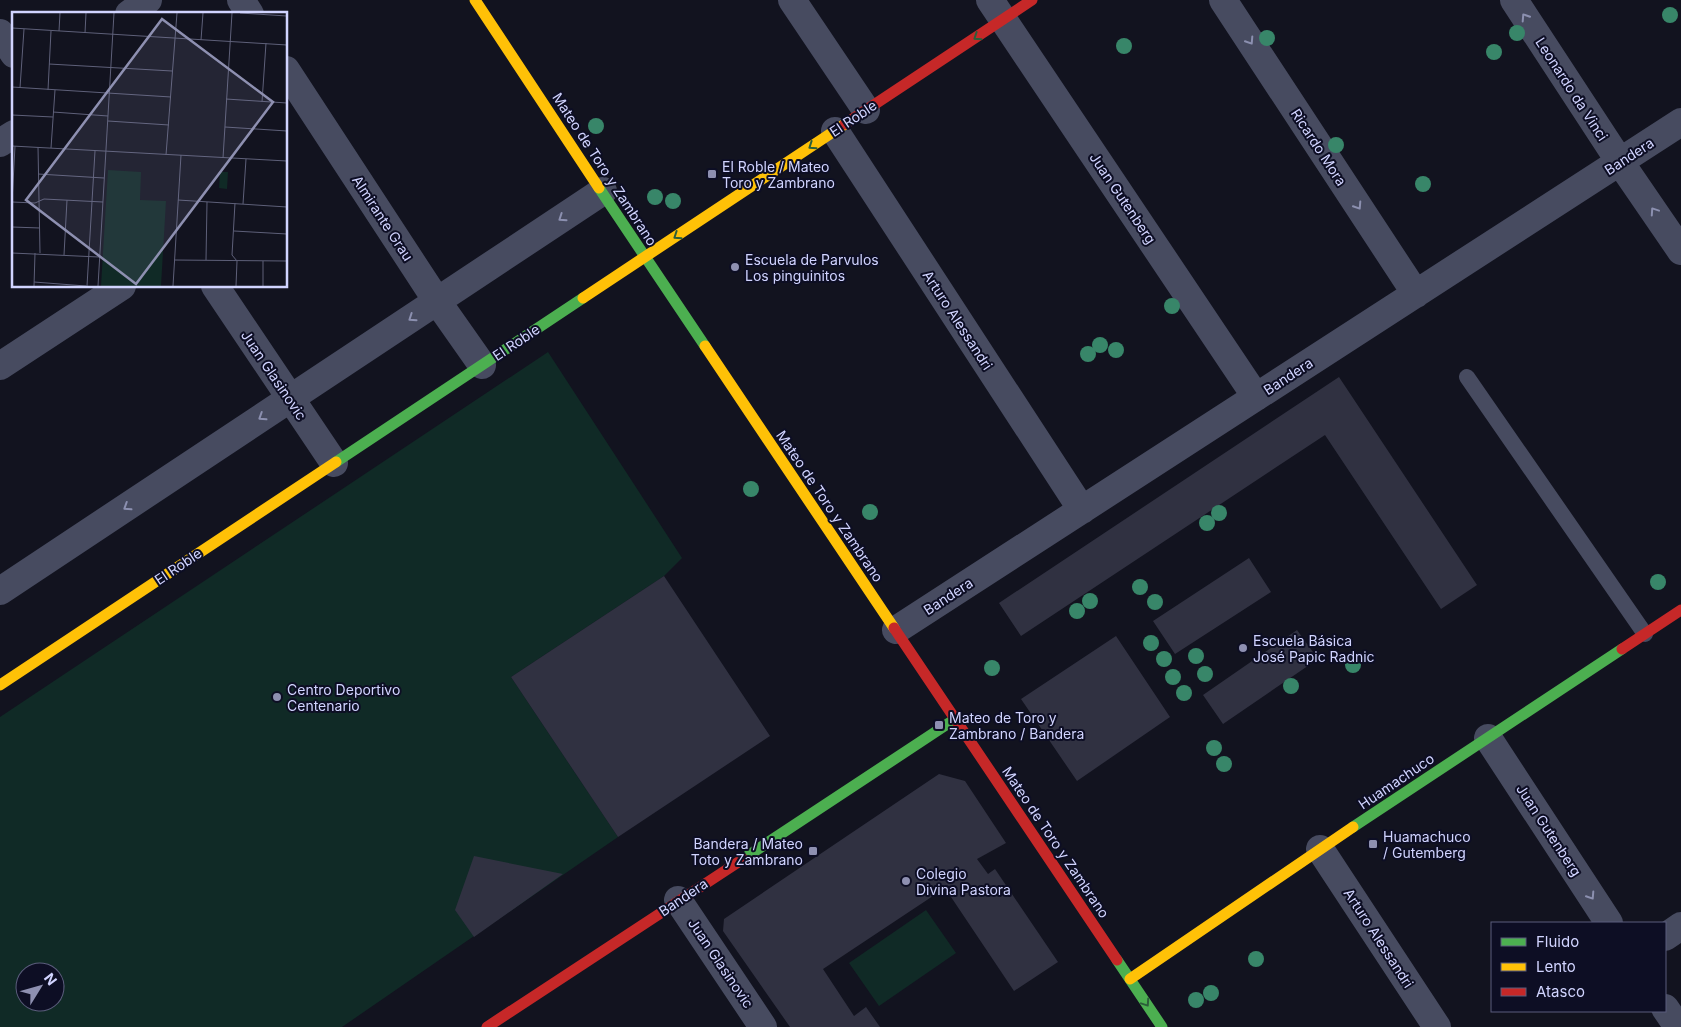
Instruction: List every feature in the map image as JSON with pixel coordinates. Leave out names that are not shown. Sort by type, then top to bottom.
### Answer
[{"type":"street","points":[[132,12],[148,0]]},
{"type":"street","points":[[241,0],[249,12]]},
{"type":"street","name":"Mateo de Toro y Zambrano","points":[[476,0],[645,257],[1162,1027]]},
{"type":"street","points":[[792,0],[866,110]]},
{"type":"street","name":"El Roble","points":[[0,685],[835,131],[866,110],[997,10],[1032,0]]},
{"type":"street","name":"Ricardo Mora","points":[[1223,0],[1416,294]]},
{"type":"street","name":"Leonardo da Vinci","points":[[1514,0],[1681,251]]},
{"type":"street","name":"Juan Gutenberg","points":[[997,10],[1256,397]]},
{"type":"street","points":[[0,33],[12,51]]},
{"type":"street","name":"Almirante Grau","points":[[288,73],[437,301],[482,365]]},
{"type":"street","name":"Bandera","points":[[896,630],[1681,122]]},
{"type":"street","name":"Arturo Alessandri","points":[[835,131],[1082,510]]},
{"type":"street","points":[[0,143],[12,135]]},
{"type":"street","points":[[0,591],[603,191]]},
{"type":"street","points":[[0,366],[119,288]]},
{"type":"street","name":"Juan Glasinovic","points":[[215,288],[334,463]]},
{"type":"street","name":"Huamachuco","points":[[1130,979],[1320,849],[1681,610]]},
{"type":"street","name":"Bandera","points":[[487,1027],[955,718]]},
{"type":"street","name":"Juan Gutenberg","points":[[1488,738],[1608,922]]},
{"type":"street","name":"Arturo Alessandri","points":[[1320,849],[1437,1027]]},
{"type":"street","name":"Juan Glasinovic","points":[[678,900],[763,1027]]},
{"type":"street","points":[[1666,936],[1681,926]]},
{"type":"street","points":[[1666,1009],[1678,1027]]},
{"type":"lane","points":[[1467,377],[1644,634]]},
{"type":"green space","name":"Centro Deportivo Centenario","points":[[548,352],[682,558],[664,576],[511,677],[618,837],[342,1027],[0,1027],[0,717]]},
{"type":"green space","points":[[926,910],[956,953],[879,1006],[849,963]]},
{"type":"building","points":[[1339,377],[1477,585],[1441,609],[1325,435],[1021,636],[999,603]]},
{"type":"building","points":[[1249,558],[1271,592],[1175,654],[1153,621]]},
{"type":"building","points":[[664,576],[770,736],[618,837],[511,677]]},
{"type":"building","points":[[1297,630],[1318,659],[1223,724],[1203,695]]},
{"type":"building","points":[[1116,636],[1170,717],[1077,781],[1021,699]]},
{"type":"building","points":[[939,774],[965,781],[1006,843],[977,859],[988,874],[995,869],[1058,962],[1014,991],[945,888],[823,969],[854,1016],[866,1007],[880,1027],[790,1027],[723,931],[724,919]]},
{"type":"building","points":[[474,856],[563,874],[474,937],[455,910]]},
{"type":"traffic: fast","points":[[599,188],[705,346]]},
{"type":"traffic: fast","points":[[336,462],[583,298]]},
{"type":"traffic: fast","points":[[1353,827],[1622,649]]},
{"type":"traffic: fast","points":[[743,859],[955,719]]},
{"type":"traffic: fast","points":[[1117,960],[1162,1027]]},
{"type":"traffic: slow","points":[[475,0],[599,188]]},
{"type":"traffic: slow","points":[[583,298],[845,124]]},
{"type":"traffic: slow","points":[[705,346],[894,628]]},
{"type":"traffic: slow","points":[[0,685],[336,462]]},
{"type":"traffic: slow","points":[[1130,979],[1353,827]]},
{"type":"traffic: jam","points":[[845,124],[1032,0]]},
{"type":"traffic: jam","points":[[1622,649],[1681,610]]},
{"type":"traffic: jam","points":[[894,628],[1117,960]]},
{"type":"traffic: jam","points":[[487,1027],[743,859]]},
{"type":"place","name":"El Roble / Mateo Toro y Zambrano","points":[[712,174]]},
{"type":"place","name":"Escuela de Parvulos Los pinguinitos","points":[[735,267]]},
{"type":"place","name":"Escuela Básica José Papic Radnic","points":[[1243,648]]},
{"type":"place","name":"Centro Deportivo Centenario","points":[[277,697]]},
{"type":"place","name":"Mateo de Toro y Zambrano / Bandera","points":[[939,725]]},
{"type":"place","name":"Huamachuco / Gutemberg","points":[[1373,844]]},
{"type":"place","name":"Bandera / Mateo Toto y Zambrano","points":[[813,851]]},
{"type":"place","name":"Colegio Divina Pastora","points":[[906,881]]}]
